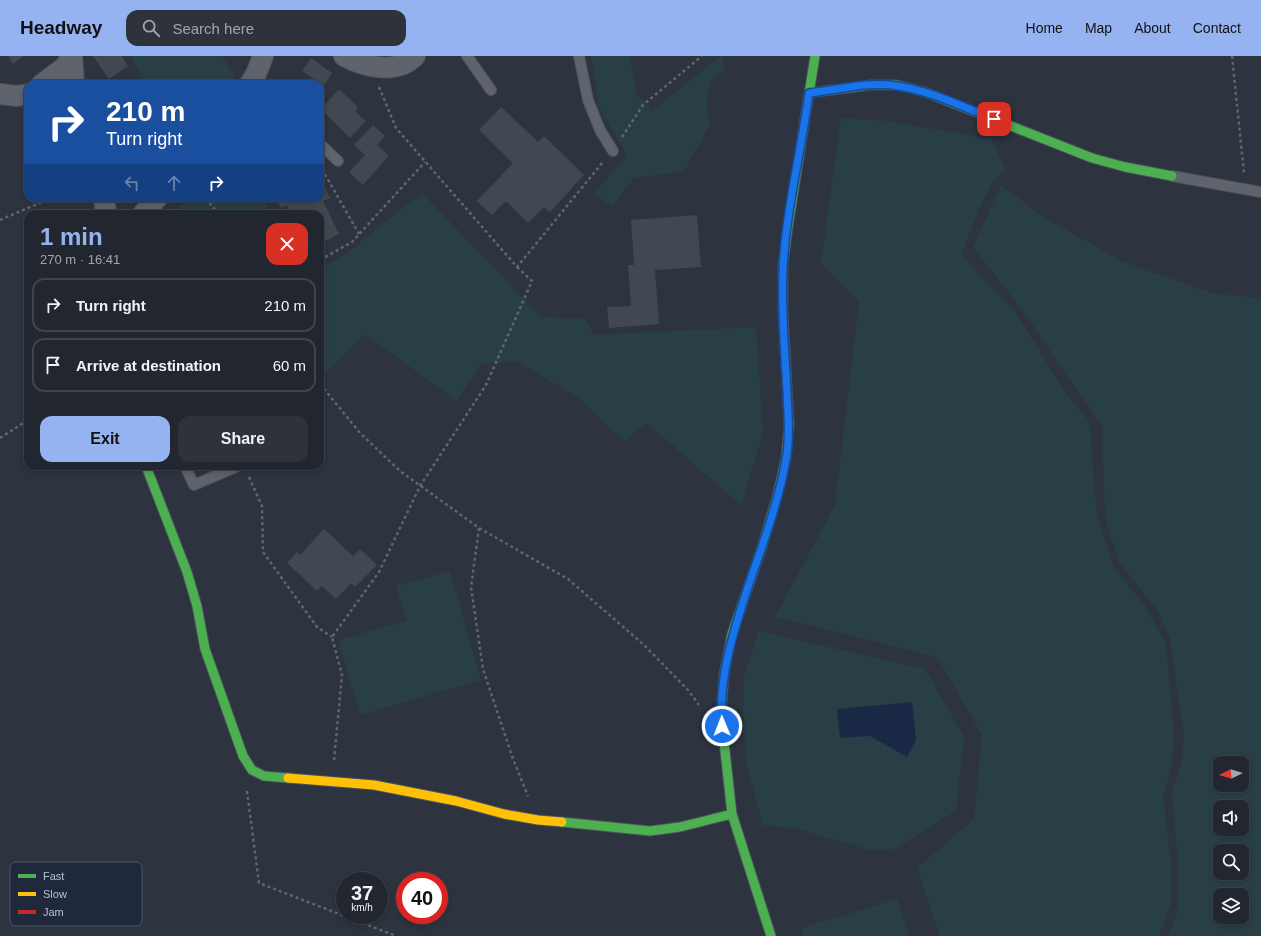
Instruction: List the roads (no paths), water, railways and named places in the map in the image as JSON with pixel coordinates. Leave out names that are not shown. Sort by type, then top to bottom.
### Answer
[{"type":"street","points":[[47,80],[66,66],[72,56]]},
{"type":"street","points":[[72,56],[74,80]]},
{"type":"street","points":[[252,80],[263,56]]},
{"type":"street","points":[[344,56],[354,61],[371,66],[394,68],[411,60],[415,56]]},
{"type":"street","points":[[770,936],[732,814],[721,715],[724,675],[732,634],[763,544],[777,497],[786,459],[789,425],[782,312],[783,269],[788,226],[815,56]]},
{"type":"street","points":[[809,93],[870,85],[897,85],[925,92],[1092,158],[1125,167],[1172,176]]},
{"type":"street","points":[[0,94],[17,96],[24,95]]},
{"type":"street","points":[[146,210],[154,202]]},
{"type":"street","points":[[148,470],[187,572],[197,606],[205,649],[243,756],[252,770],[264,776],[374,786],[456,801],[504,814],[538,820],[650,831],[680,827],[732,814]]},
{"type":"lane","points":[[467,56],[491,90]]},
{"type":"lane","points":[[579,56],[588,100],[600,130],[613,151]]},
{"type":"lane","points":[[324,148],[338,161]]},
{"type":"lane","points":[[1172,176],[1261,192]]},
{"type":"lane","points":[[187,470],[194,485],[229,470]]},
{"type":"water","points":[[912,702],[916,740],[907,757],[870,736],[840,738],[837,709]]}]
